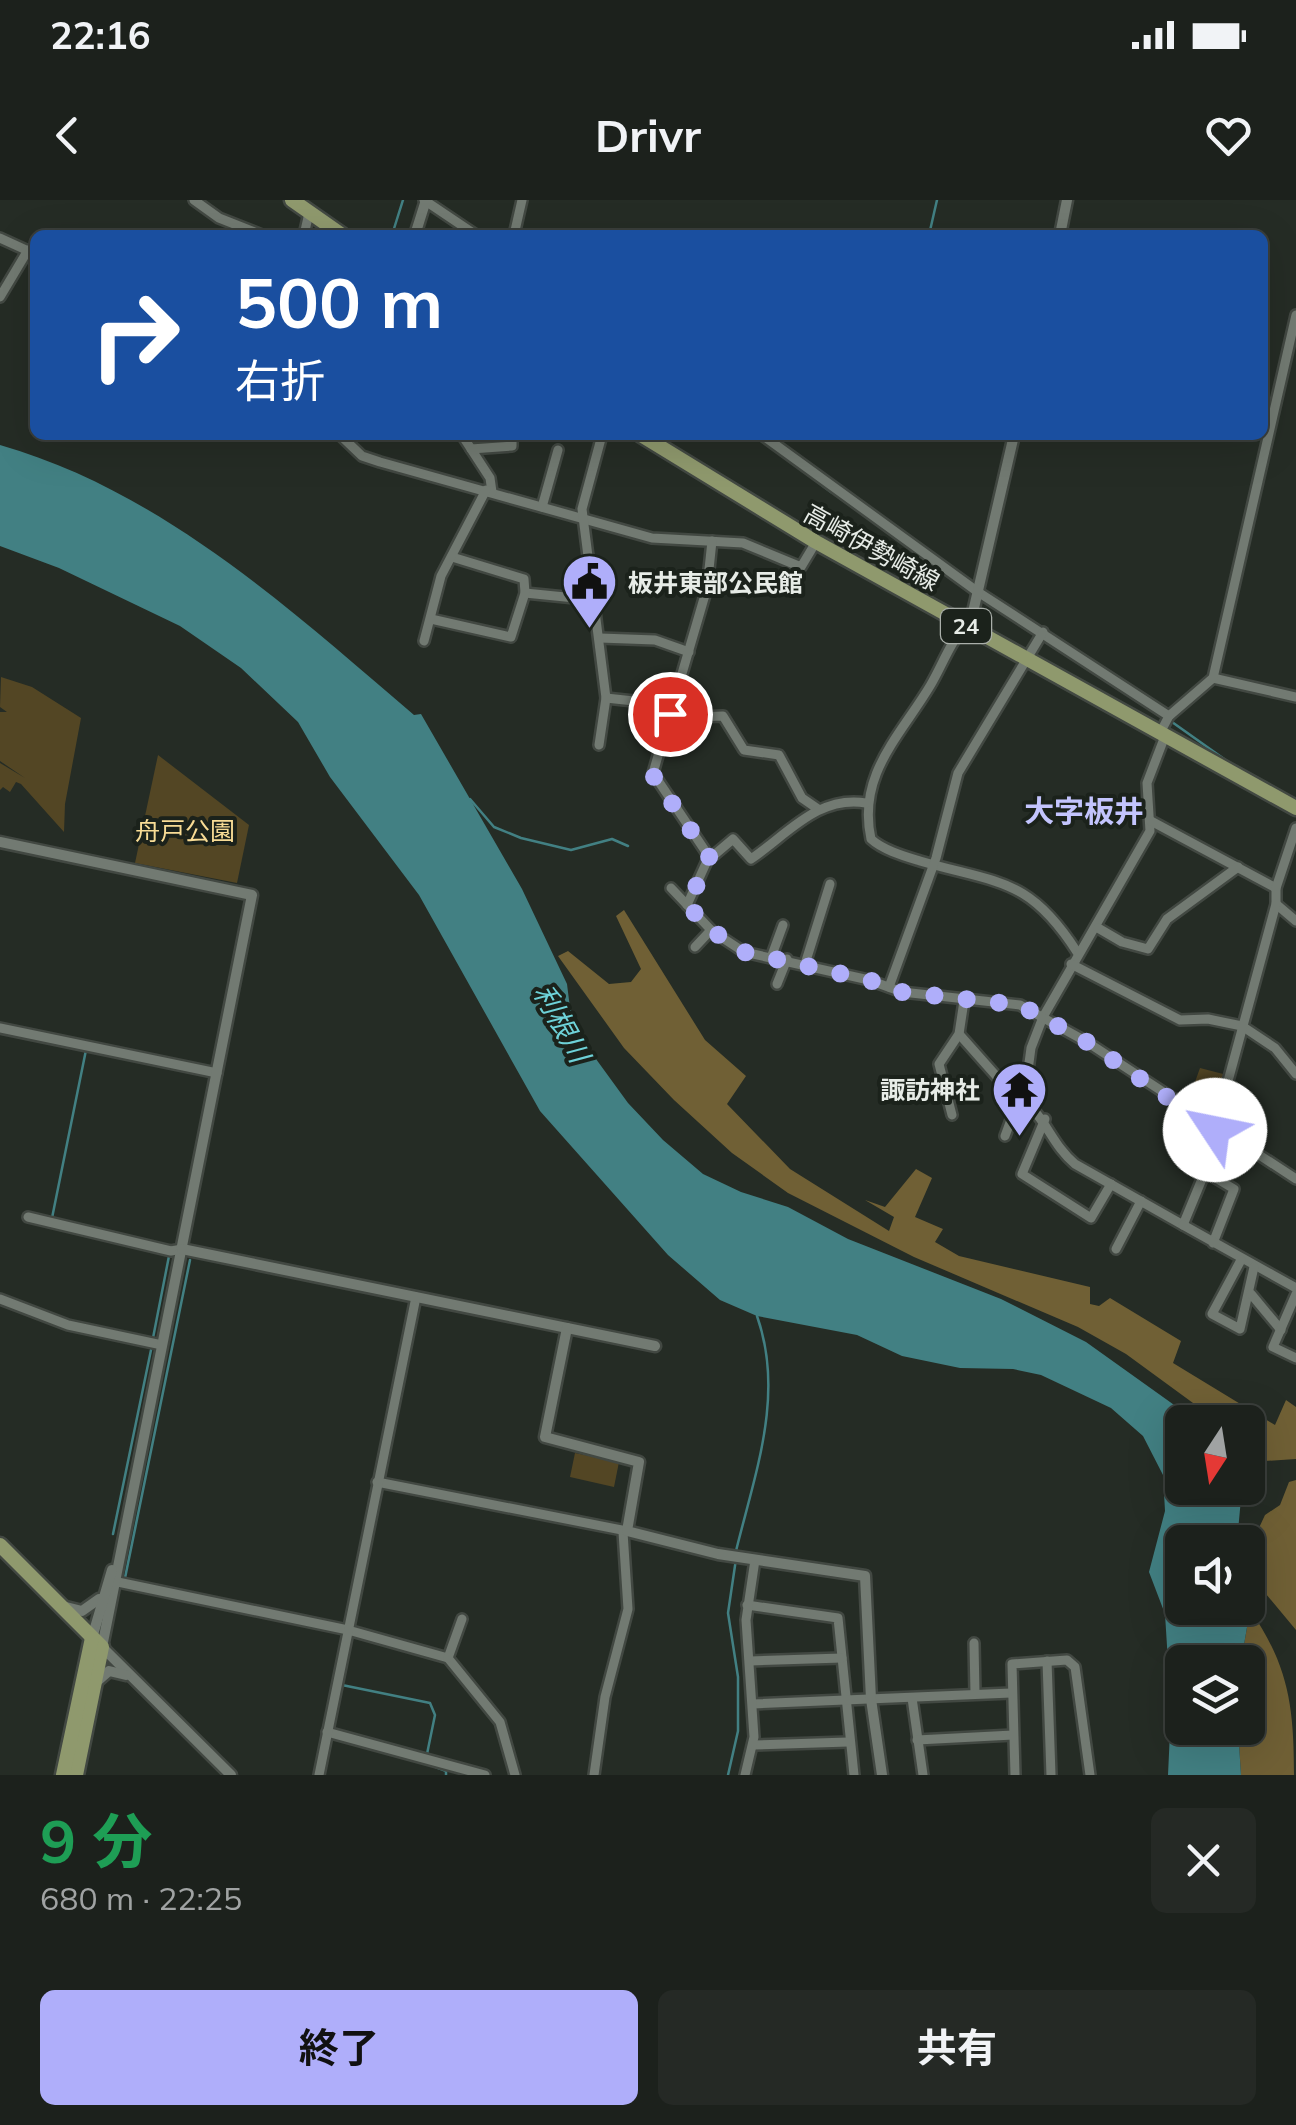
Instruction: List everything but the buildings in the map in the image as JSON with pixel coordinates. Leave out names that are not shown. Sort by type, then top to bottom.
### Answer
[{"type":"main road","points":[[292,200],[335,230]]},
{"type":"main road","name":"高崎伊勢崎線","points":[[649,440],[816,542],[1296,808]]},
{"type":"main road","points":[[0,1545],[97,1642],[94,1684],[76,1775]]},
{"type":"main road","points":[[63,1775],[97,1642]]},
{"type":"street","points":[[194,200],[219,218],[249,230]]},
{"type":"street","points":[[416,230],[425,200],[469,230]]},
{"type":"street","points":[[515,230],[522,200]]},
{"type":"street","points":[[1061,230],[1068,200]]},
{"type":"street","points":[[305,230],[309,212]]},
{"type":"street","points":[[0,238],[30,252]]},
{"type":"street","points":[[0,297],[30,253]]},
{"type":"street","points":[[1268,437],[1296,314]]},
{"type":"street","points":[[346,440],[366,458],[652,538],[750,544],[801,567],[816,542]]},
{"type":"street","points":[[424,640],[441,576],[489,491],[490,478],[465,440]]},
{"type":"street","points":[[471,448],[512,446],[512,440]]},
{"type":"street","points":[[599,745],[606,698],[582,504],[601,440]]},
{"type":"street","points":[[769,440],[978,592],[1169,716]]},
{"type":"street","points":[[1013,440],[978,592],[966,626],[921,701],[889,743],[866,803],[872,842],[1029,894],[1051,914],[1077,952]]},
{"type":"street","points":[[1006,1136],[1022,1099],[1031,1048],[1043,1017],[1077,952],[1098,928],[1146,841],[1151,821],[1147,783],[1169,716],[1213,678],[1267,440]]},
{"type":"street","points":[[542,507],[558,450]]},
{"type":"street","points":[[710,858],[654,777],[707,588],[712,541]]},
{"type":"street","points":[[431,619],[511,636],[525,593],[524,580],[452,558]]},
{"type":"street","points":[[525,593],[596,600]]},
{"type":"street","points":[[889,987],[934,864],[958,773],[1043,632]]},
{"type":"street","points":[[600,638],[655,640],[689,652]]},
{"type":"street","points":[[1213,678],[1296,697]]},
{"type":"street","points":[[606,698],[643,702],[674,712],[724,716],[744,750],[779,755],[802,798],[818,808]]},
{"type":"street","points":[[687,905],[710,858],[733,839],[751,858],[818,808],[847,800],[866,803]]},
{"type":"street","points":[[1151,821],[1276,888]]},
{"type":"street","points":[[1183,1226],[1218,1131],[1276,904],[1276,888],[1296,828]]},
{"type":"street","points":[[0,842],[250,893],[252,903],[122,1546],[97,1642]]},
{"type":"street","points":[[1098,928],[1122,942],[1148,948],[1168,919],[1238,867]]},
{"type":"street","points":[[805,964],[830,884]]},
{"type":"street","points":[[671,888],[711,930],[744,952],[787,959],[889,987],[964,1001],[1008,1002],[1043,1017],[1296,1179]]},
{"type":"street","points":[[1276,904],[1296,921]]},
{"type":"street","points":[[772,956],[784,924]]},
{"type":"street","points":[[695,947],[711,930]]},
{"type":"street","points":[[776,984],[787,959]]},
{"type":"street","points":[[1071,964],[1180,1020],[1208,1019],[1242,1026],[1275,1048],[1296,1074]]},
{"type":"street","points":[[952,1114],[938,1064],[959,1034],[964,1001]]},
{"type":"street","points":[[0,1028],[217,1073]]},
{"type":"street","points":[[959,1034],[1045,1118],[1061,1152],[1296,1291],[1273,1347],[1296,1358]]},
{"type":"street","points":[[1045,1118],[1022,1174],[1090,1218],[1111,1184]]},
{"type":"street","points":[[1204,1171],[1234,1189],[1213,1243]]},
{"type":"street","points":[[1116,1249],[1141,1202]]},
{"type":"street","points":[[28,1217],[170,1250],[182,1249],[656,1346]]},
{"type":"street","points":[[1240,1260],[1212,1314],[1240,1329],[1251,1294],[1254,1267]]},
{"type":"street","points":[[1251,1294],[1281,1330]]},
{"type":"street","points":[[318,1775],[416,1297]]},
{"type":"street","points":[[0,1299],[68,1325],[162,1345]]},
{"type":"street","points":[[567,1328],[545,1437],[638,1462],[625,1531],[627,1622],[606,1697],[594,1775]]},
{"type":"street","points":[[377,1482],[750,1560],[866,1576],[871,1699],[882,1775]]},
{"type":"street","points":[[745,1775],[753,1745],[750,1560]]},
{"type":"street","points":[[112,1580],[348,1630],[448,1658],[500,1722],[514,1775]]},
{"type":"street","points":[[56,1602],[82,1611],[102,1595],[112,1580]]},
{"type":"street","points":[[97,1642],[102,1595]]},
{"type":"street","points":[[748,1605],[838,1618],[854,1775]]},
{"type":"street","points":[[448,1658],[462,1619]]},
{"type":"street","points":[[97,1642],[231,1775]]},
{"type":"street","points":[[974,1643],[975,1694]]},
{"type":"street","points":[[750,1660],[842,1658]]},
{"type":"street","points":[[1047,1660],[1051,1775]]},
{"type":"street","points":[[1014,1775],[1014,1662],[1047,1660],[1074,1664],[1090,1775]]},
{"type":"street","points":[[94,1684],[111,1671],[136,1680]]},
{"type":"street","points":[[753,1704],[1011,1694]]},
{"type":"street","points":[[912,1698],[923,1775]]},
{"type":"street","points":[[328,1732],[485,1775]]},
{"type":"street","points":[[917,1740],[1013,1736]]},
{"type":"street","points":[[753,1745],[848,1742]]},
{"type":"green space","points":[[1,677],[32,687],[81,718],[65,804],[64,832],[21,784],[16,782],[10,792],[3,787],[0,790],[0,763],[25,778],[0,761],[0,712],[7,712],[0,707]]},
{"type":"green space","name":"舟戸公園","points":[[158,755],[249,825],[237,883],[135,863]]},
{"type":"green space","points":[[1200,1068],[1227,1075],[1215,1121],[1186,1107]]},
{"type":"green space","points":[[575,1453],[619,1462],[614,1487],[570,1477]]},
{"type":"shaded area","points":[[624,910],[705,1040],[746,1076],[727,1104],[790,1169],[889,1231],[894,1217],[865,1200],[885,1207],[916,1169],[932,1178],[915,1217],[943,1229],[935,1242],[959,1256],[1090,1287],[1090,1304],[1099,1306],[1110,1298],[1181,1341],[1173,1363],[1242,1405],[1196,1405],[1126,1354],[1078,1327],[914,1257],[788,1193],[732,1153],[624,1048],[558,956],[568,951],[609,984],[631,982],[641,969],[616,916]]},
{"type":"shaded area","points":[[1286,1400],[1296,1407],[1296,1459],[1265,1461],[1265,1419],[1275,1425]]},
{"type":"shaded area","points":[[1296,1480],[1296,1630],[1265,1593],[1265,1525],[1260,1525],[1265,1515],[1280,1505],[1289,1482]]},
{"type":"shaded area","points":[[1247,1625],[1260,1625],[1281,1669],[1293,1729],[1294,1775],[1241,1775],[1239,1745],[1265,1745],[1265,1645],[1244,1645]]},
{"type":"water","name":"利根川","points":[[0,445],[59,465],[169,523],[271,595],[414,715],[421,714],[522,889],[567,984],[570,1008],[588,1048],[628,1103],[663,1140],[703,1174],[741,1192],[788,1207],[848,1239],[1001,1299],[1086,1342],[1174,1405],[1165,1405],[1165,1505],[1240,1505],[1239,1525],[1165,1525],[1165,1614],[1149,1572],[1165,1511],[1163,1475],[1143,1436],[1111,1408],[1041,1375],[1013,1369],[960,1368],[902,1356],[857,1335],[757,1316],[720,1300],[668,1255],[540,1111],[419,895],[330,777],[298,722],[241,668],[180,626],[59,568],[0,546]]},
{"type":"water","points":[[1166,1625],[1247,1625],[1244,1645],[1167,1645]]},
{"type":"water","points":[[1169,1745],[1239,1745],[1241,1775],[1168,1775]]},
{"type":"waterway","points":[[394,230],[403,200]]},
{"type":"waterway","points":[[930,230],[937,200]]},
{"type":"waterway","points":[[763,440],[831,492]]},
{"type":"waterway","points":[[840,498],[937,568]]},
{"type":"waterway","points":[[1172,722],[1234,766]]},
{"type":"waterway","points":[[470,799],[494,827],[521,838],[571,850],[612,839],[628,846]]},
{"type":"waterway","points":[[0,1032],[86,1050],[52,1218]]},
{"type":"waterway","points":[[94,1237],[116,1242]]},
{"type":"waterway","points":[[153,1338],[169,1256]]},
{"type":"waterway","points":[[125,1578],[190,1260]]},
{"type":"waterway","points":[[736,1551],[768,1405],[765,1346],[757,1316]]},
{"type":"waterway","points":[[113,1534],[151,1350]]},
{"type":"waterway","points":[[728,1775],[738,1731],[738,1677],[728,1613],[736,1559]]},
{"type":"waterway","points":[[123,1588],[269,1618]]},
{"type":"waterway","points":[[342,1685],[430,1703],[435,1715],[427,1754]]},
{"type":"waterway","points":[[428,1764],[446,1771],[446,1775]]},
{"type":"place","name":"板井東部公民館","points":[[589,631]]},
{"type":"place","name":"諏訪神社","points":[[1019,1138]]},
{"type":"district","name":"大字板井","points":[[1084,811]]},
{"type":"route","points":[[670,714],[666,743],[654,777],[710,858],[687,905],[711,930],[744,952],[869,980],[902,992],[1020,1005],[1087,1042],[1215,1130]]}]
